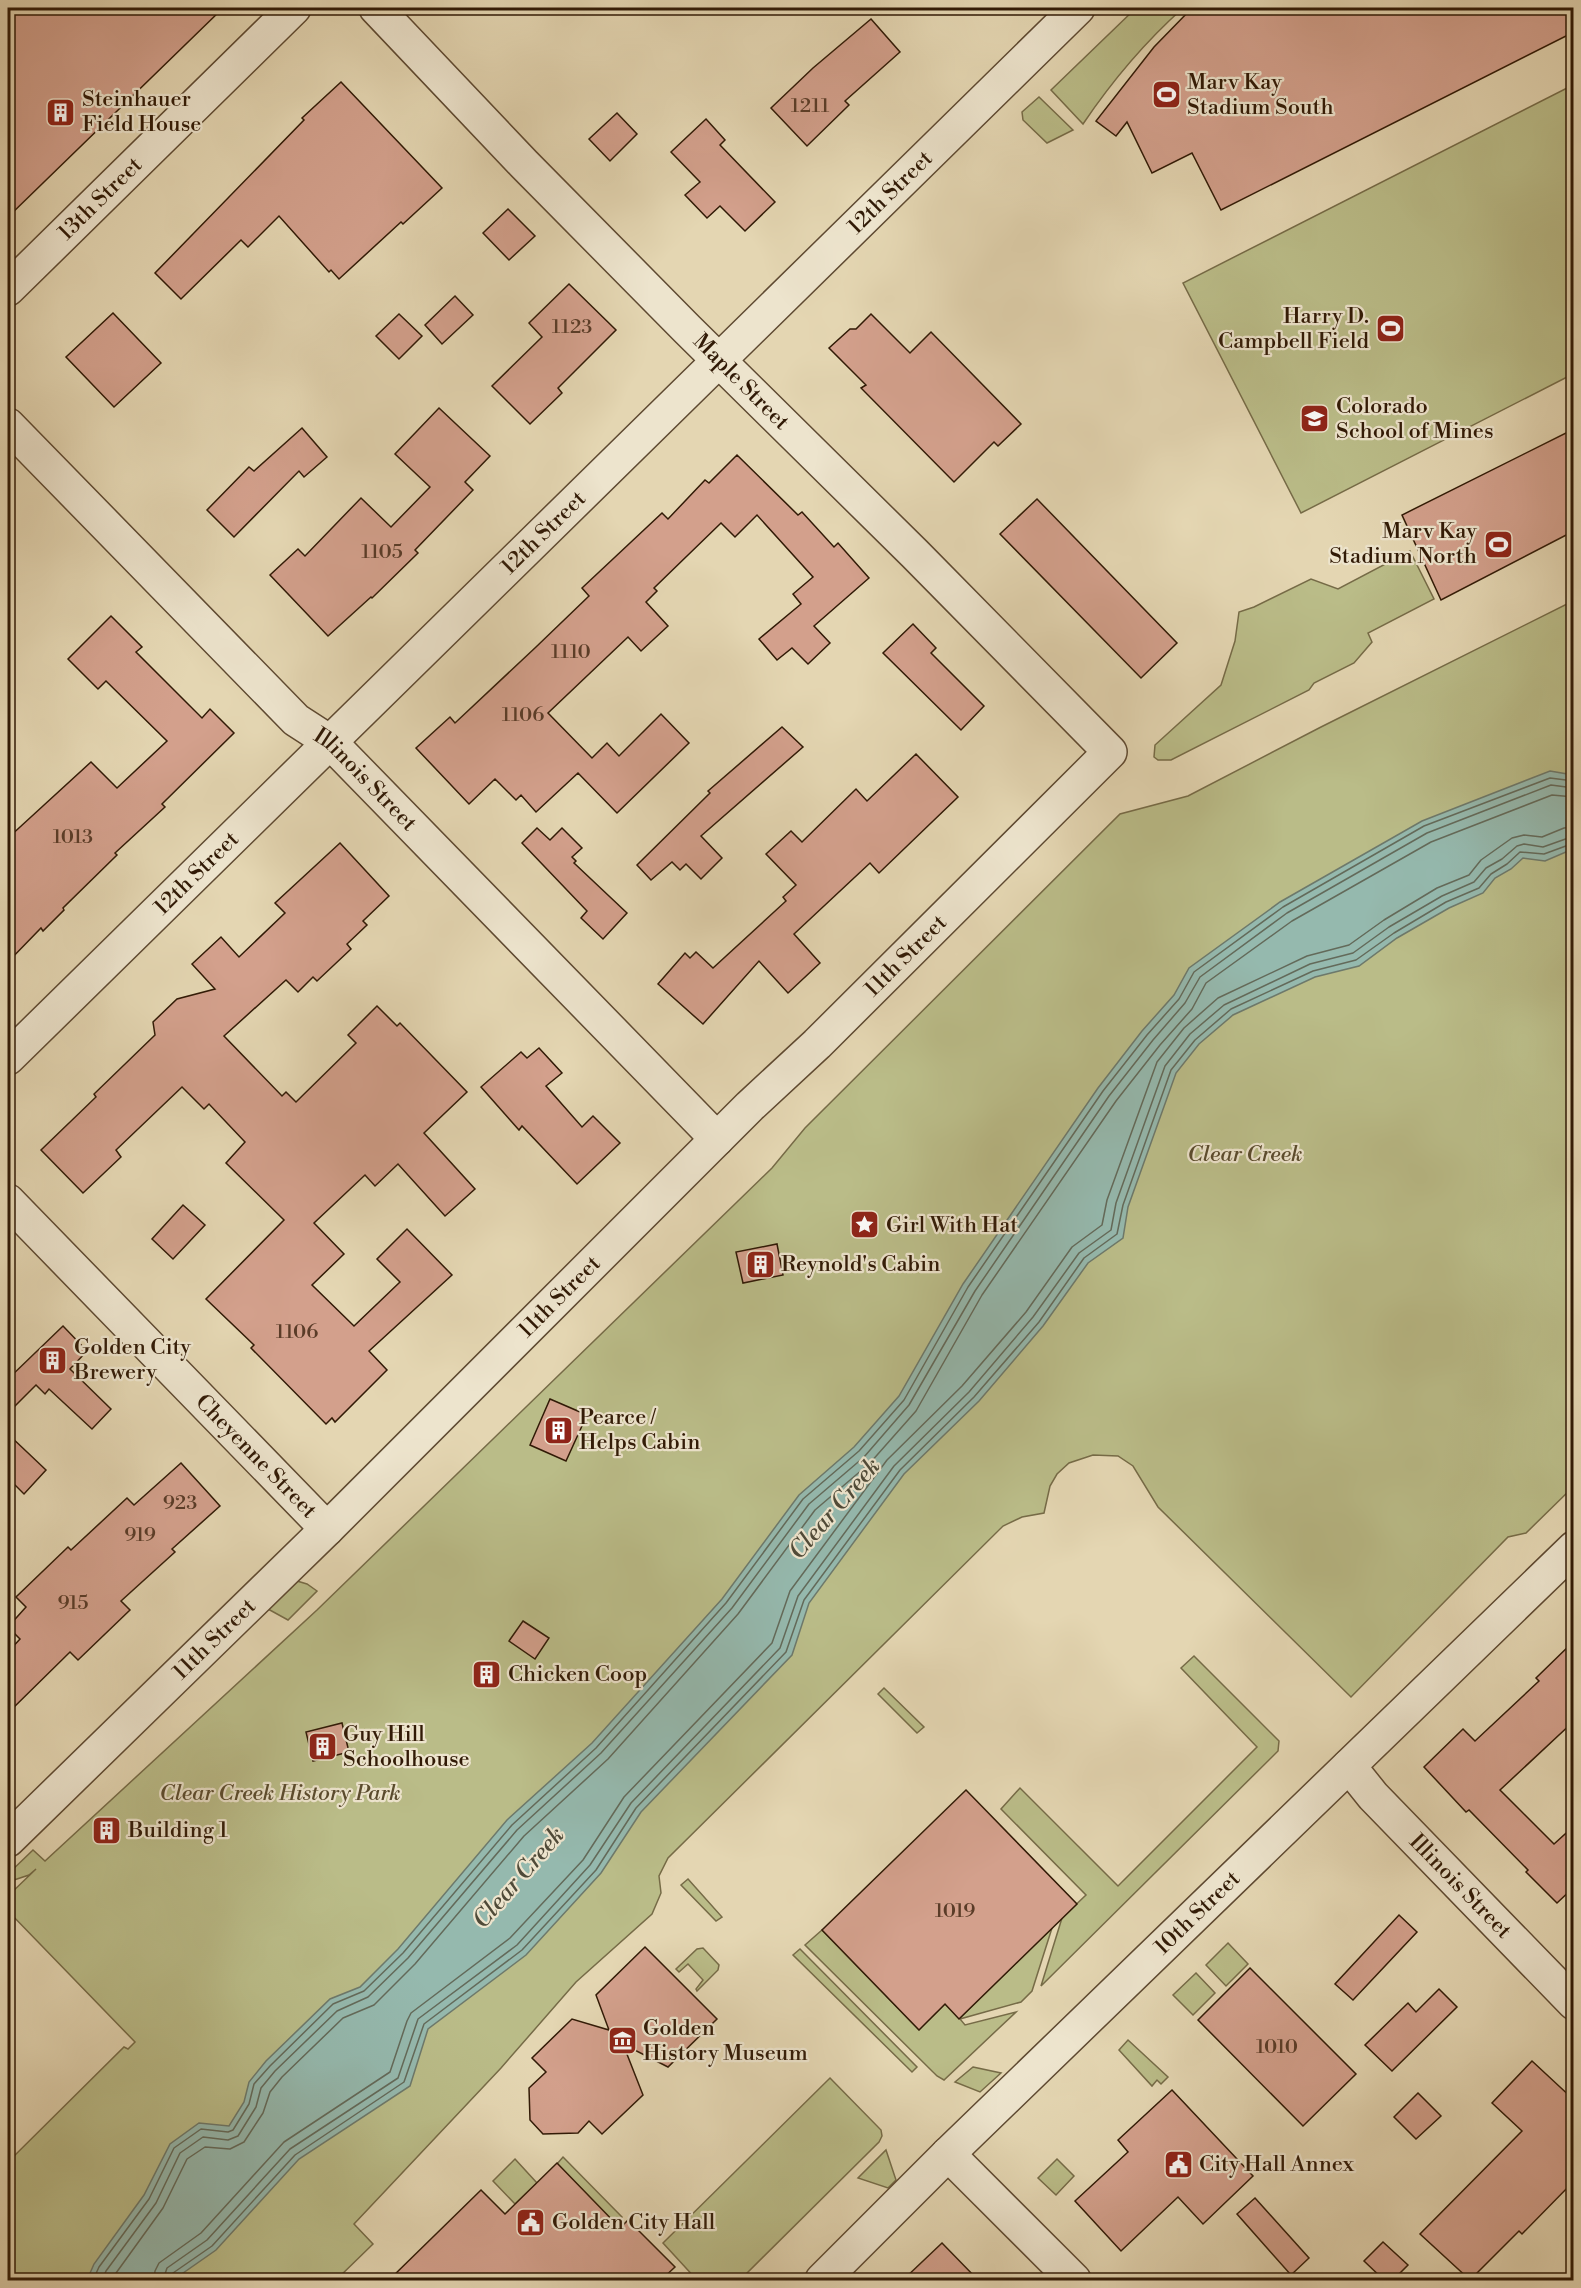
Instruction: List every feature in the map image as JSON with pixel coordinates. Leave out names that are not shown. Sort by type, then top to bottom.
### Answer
[{"type":"street","name":"13th Street","points":[[8,289],[294,8]]},
{"type":"street","name":"Maple Street","points":[[376,8],[524,164],[1110,752]]},
{"type":"street","name":"12th Street","points":[[8,1058],[1078,8]]},
{"type":"street","name":"Illinois Street","points":[[8,425],[296,720],[330,742],[717,1139]]},
{"type":"street","name":"11th Street","points":[[8,1840],[327,1529],[717,1139],[834,1028],[1110,752]]},
{"type":"street","name":"Cheyenne Street","points":[[8,1201],[327,1529]]},
{"type":"street","name":"10th Street","points":[[822,2280],[948,2154],[1574,1548]]},
{"type":"street","name":"Illinois Street","points":[[1349,1766],[1373,1796],[1574,2003]]},
{"type":"street","points":[[948,2154],[1074,2280]]},
{"type":"green space","points":[[1136,8],[1183,8],[1155,34],[1130,63],[1083,124],[1051,90]]},
{"type":"green space","name":"Harry D. Campbell Field","points":[[1573,85],[1573,374],[1301,513],[1183,283]]},
{"type":"green space","points":[[1039,97],[1073,130],[1047,143],[1023,120],[1022,112]]},
{"type":"green space","points":[[1410,551],[1434,599],[1368,633],[1372,642],[1354,663],[1314,683],[1309,690],[1171,760],[1158,760],[1154,757],[1155,745],[1221,685],[1235,641],[1239,612],[1311,579],[1338,589]]},
{"type":"green space","name":"Clear Creek","points":[[1573,601],[1573,1487],[1526,1533],[1508,1537],[1351,1697],[1158,1507],[1133,1466],[1118,1456],[1093,1455],[1069,1463],[1057,1474],[1050,1486],[1044,1513],[1022,1517],[1003,1526],[668,1858],[659,1876],[661,1893],[652,1914],[576,1982],[501,2068],[354,2224],[373,2244],[336,2280],[8,2280],[8,2162],[124,2047],[128,2049],[135,2042],[8,1911],[8,1896],[36,1869],[29,1875],[8,1882],[8,1874],[33,1850],[45,1861],[317,1610],[772,1168],[805,1128],[1120,814],[1188,796]]},
{"type":"green space","points":[[297,1581],[317,1591],[288,1620],[268,1609]]},
{"type":"green space","points":[[1194,1656],[1279,1741],[1278,1751],[1041,1986],[1062,1918],[1086,1895],[1001,1809],[1020,1788],[1118,1886],[1257,1747],[1181,1668]]},
{"type":"green space","points":[[884,1688],[924,1727],[917,1733],[878,1694]]},
{"type":"green space","points":[[688,1879],[722,1917],[716,1921],[681,1885]]},
{"type":"green space","points":[[1052,1928],[1032,1991],[1021,2002],[960,2019],[965,2025],[1016,2012],[944,2080],[937,2076],[805,1945],[822,1930],[919,2030],[945,2004],[960,2018]]},
{"type":"green space","points":[[1228,1943],[1248,1964],[1226,1986],[1206,1965]]},
{"type":"green space","points":[[703,1948],[719,1965],[718,1970],[697,1991],[696,1989],[703,1980],[688,1964],[679,1972],[676,1969],[697,1949]]},
{"type":"green space","points":[[800,1949],[917,2067],[912,2072],[793,1955]]},
{"type":"green space","points":[[1196,1973],[1215,1993],[1193,2015],[1173,1995]]},
{"type":"green space","points":[[1128,2040],[1168,2077],[1161,2084],[1157,2080],[1152,2086],[1119,2050]]},
{"type":"green space","points":[[973,2067],[1001,2073],[980,2092],[955,2082]]},
{"type":"green space","points":[[830,2078],[881,2130],[882,2136],[879,2142],[740,2280],[697,2280],[663,2243]]},
{"type":"green space","points":[[886,2150],[896,2180],[888,2188],[858,2178]]},
{"type":"green space","points":[[563,2157],[622,2217],[616,2224],[557,2164]]},
{"type":"green space","points":[[515,2159],[537,2183],[515,2204],[493,2181]]},
{"type":"green space","points":[[1057,2159],[1074,2176],[1056,2195],[1038,2178]]},
{"type":"water","name":"Clear Creek","points":[[1550,771],[1573,775],[1573,849],[1545,861],[1523,858],[1511,869],[1495,878],[1483,893],[1449,908],[1397,938],[1359,966],[1315,977],[1233,1015],[1199,1044],[1176,1073],[1128,1207],[1123,1238],[1088,1263],[1043,1326],[979,1401],[904,1474],[809,1603],[792,1655],[641,1812],[601,1873],[526,1955],[428,2029],[410,2086],[299,2159],[216,2250],[173,2280],[87,2280],[94,2264],[144,2195],[170,2144],[199,2123],[229,2126],[244,2102],[249,2082],[266,2061],[330,1999],[360,1987],[398,1949],[507,1820],[592,1743],[722,1599],[799,1495],[854,1447],[899,1396],[963,1284],[1098,1088],[1142,1031],[1174,995],[1189,968],[1280,902],[1422,821]]},
{"type":"building","name":"Steinhauer Field House","points":[[8,8],[223,8],[8,217]]},
{"type":"building","points":[[1192,8],[1574,8],[1574,32],[1221,210],[1192,153],[1152,173],[1127,122],[1116,136],[1096,121],[1154,47]]},
{"type":"building","points":[[871,19],[900,52],[845,101],[849,105],[807,146],[771,108],[813,68]]},
{"type":"building","points":[[341,82],[442,188],[339,279],[331,270],[329,272],[279,216],[248,247],[241,240],[181,299],[155,273],[304,120],[302,118]]},
{"type":"building","points":[[617,113],[637,134],[610,161],[589,139]]},
{"type":"building","points":[[706,119],[725,140],[720,145],[775,202],[745,231],[720,206],[707,218],[685,195],[700,182],[671,152]]},
{"type":"building","points":[[508,209],[535,236],[509,260],[483,233]]},
{"type":"building","points":[[569,284],[616,330],[558,388],[562,393],[530,424],[492,386],[542,337],[529,323]]},
{"type":"building","points":[[455,296],[473,315],[442,344],[425,325]]},
{"type":"building","points":[[113,313],[161,363],[114,407],[66,357]]},
{"type":"building","points":[[399,314],[422,336],[399,359],[376,336]]},
{"type":"building","points":[[871,314],[910,353],[931,332],[1021,424],[998,446],[994,442],[954,482],[861,388],[866,385],[829,348],[850,329],[856,329]]},
{"type":"building","points":[[439,408],[490,456],[465,482],[473,490],[415,550],[418,553],[372,598],[328,636],[270,575],[298,549],[305,556],[361,498],[391,527],[430,487],[395,454]]},
{"type":"building","points":[[302,428],[327,457],[304,477],[299,471],[234,537],[207,510],[249,467],[254,471]]},
{"type":"building","points":[[1574,429],[1574,531],[1441,600],[1402,515]]},
{"type":"building","points":[[737,455],[798,515],[802,512],[834,547],[838,543],[869,578],[814,626],[830,643],[808,664],[792,648],[777,660],[759,639],[801,604],[793,594],[813,577],[757,515],[735,537],[721,523],[654,588],[657,591],[646,602],[668,626],[641,651],[628,637],[548,713],[592,758],[607,743],[619,756],[661,714],[689,743],[617,813],[578,773],[536,812],[521,795],[516,800],[495,779],[469,804],[416,748],[450,717],[455,723],[589,596],[582,588],[662,513],[668,519],[705,480],[709,483]]},
{"type":"building","points":[[1037,499],[1177,643],[1141,678],[1000,534]]},
{"type":"building","points":[[111,616],[142,647],[136,652],[202,718],[210,709],[234,733],[162,804],[165,807],[115,853],[117,855],[63,908],[64,910],[43,931],[41,928],[8,962],[8,838],[91,762],[117,788],[167,741],[106,681],[98,689],[68,659]]},
{"type":"building","points":[[913,624],[936,648],[931,653],[984,706],[961,730],[883,653]]},
{"type":"building","points":[[782,727],[803,747],[701,836],[722,858],[701,879],[686,864],[680,870],[672,862],[651,880],[637,865],[710,793],[708,791]]},
{"type":"building","points":[[916,754],[958,797],[879,873],[870,863],[794,934],[820,963],[788,993],[759,961],[703,1024],[658,984],[685,953],[690,958],[696,952],[713,968],[786,901],[783,897],[796,885],[766,854],[791,831],[802,842],[856,789],[867,801]]},
{"type":"building","points":[[537,828],[550,840],[562,828],[582,848],[572,857],[576,861],[574,863],[627,913],[603,939],[581,918],[587,911],[522,843]]},
{"type":"building","points":[[340,843],[389,896],[363,921],[367,925],[347,944],[351,949],[317,981],[313,977],[298,992],[286,980],[224,1036],[282,1096],[286,1092],[296,1102],[356,1043],[348,1035],[377,1006],[397,1026],[400,1023],[467,1092],[424,1133],[475,1189],[445,1216],[398,1164],[375,1186],[365,1175],[314,1223],[344,1254],[312,1285],[354,1326],[400,1282],[377,1259],[407,1229],[452,1275],[369,1351],[387,1370],[335,1422],[332,1418],[326,1424],[251,1348],[254,1345],[206,1299],[284,1220],[226,1163],[245,1142],[209,1104],[204,1109],[182,1087],[116,1150],[121,1157],[83,1193],[41,1150],[155,1035],[153,1022],[177,999],[215,989],[192,964],[221,937],[239,957],[285,913],[275,903]]},
{"type":"building","points":[[539,1048],[562,1073],[546,1086],[582,1127],[593,1116],[620,1143],[577,1184],[522,1126],[519,1130],[481,1087],[521,1052],[527,1058]]},
{"type":"building","points":[[183,1205],[205,1225],[173,1259],[152,1239]]},
{"type":"building","name":"Reynold's Cabin","points":[[777,1244],[783,1275],[743,1283],[736,1252]]},
{"type":"building","points":[[63,1326],[87,1351],[70,1369],[111,1409],[92,1429],[49,1389],[45,1394],[36,1385],[8,1413],[8,1379]]},
{"type":"building","name":"Pearce / Helps Cabin","points":[[550,1399],[587,1415],[566,1461],[530,1445]]},
{"type":"building","points":[[8,1434],[46,1470],[24,1494],[8,1478]]},
{"type":"building","points":[[181,1463],[220,1506],[172,1549],[175,1552],[121,1601],[130,1610],[78,1660],[70,1652],[8,1713],[8,1652],[20,1639],[8,1627],[26,1607],[16,1597],[68,1547],[71,1550],[127,1498],[134,1505]]},
{"type":"building","points":[[523,1621],[549,1638],[535,1659],[509,1641]]},
{"type":"building","points":[[1574,1641],[1574,1721],[1500,1790],[1554,1844],[1574,1826],[1574,1887],[1557,1903],[1526,1872],[1528,1870],[1469,1810],[1466,1812],[1424,1767],[1463,1729],[1475,1741],[1539,1681],[1536,1678]]},
{"type":"building","name":"Guy Hill Schoolhouse","points":[[342,1723],[349,1752],[313,1761],[306,1732]]},
{"type":"building","points":[[966,1790],[1077,1904],[959,2019],[945,2004],[919,2030],[822,1930]]},
{"type":"building","points":[[1399,1915],[1417,1932],[1353,2000],[1335,1984]]},
{"type":"building","name":"Golden History Museum","points":[[645,1947],[717,2019],[668,2067],[623,2044],[643,2095],[602,2134],[589,2121],[578,2133],[543,2134],[530,2120],[529,2088],[546,2072],[532,2058],[572,2019],[609,2030],[596,1995]]},
{"type":"building","points":[[1250,1968],[1356,2074],[1303,2126],[1198,2020]]},
{"type":"building","points":[[1439,1989],[1457,2007],[1392,2071],[1365,2045],[1408,2003],[1416,2012]]},
{"type":"building","points":[[1532,2061],[1574,2100],[1574,2181],[1522,2234],[1519,2231],[1470,2280],[1420,2234],[1522,2131],[1492,2103]]},
{"type":"building","name":"City Hall Annex","points":[[1172,2090],[1253,2176],[1203,2224],[1178,2197],[1121,2251],[1075,2201],[1128,2152],[1118,2140]]},
{"type":"building","points":[[1418,2093],[1441,2116],[1416,2139],[1394,2117]]},
{"type":"building","name":"Golden City Hall","points":[[557,2163],[620,2228],[628,2220],[675,2267],[661,2280],[389,2280],[481,2190],[505,2214]]},
{"type":"building","points":[[1255,2198],[1309,2258],[1291,2275],[1237,2214]]},
{"type":"building","points":[[1383,2242],[1408,2265],[1393,2280],[1384,2280],[1364,2261]]},
{"type":"building","points":[[942,2243],[978,2280],[903,2280]]},
{"type":"place","name":"Marv Kay Stadium South","points":[[1166,95]]},
{"type":"place","name":"Steinhauer Field House","points":[[61,112]]},
{"type":"place","name":"Harry D. Campbell Field","points":[[1390,329]]},
{"type":"place","name":"Colorado School of Mines","points":[[1315,419]]},
{"type":"place","name":"Marv Kay Stadium North","points":[[1498,544]]},
{"type":"place","name":"Girl With Hat","points":[[865,1225]]},
{"type":"place","name":"Reynold's Cabin","points":[[760,1264]]},
{"type":"place","name":"Golden City Brewery","points":[[53,1360]]},
{"type":"place","name":"Pearce / Helps Cabin","points":[[558,1430]]},
{"type":"place","name":"Chicken Coop","points":[[487,1674]]},
{"type":"place","name":"Guy Hill Schoolhouse","points":[[322,1747]]},
{"type":"place","name":"Building 1","points":[[107,1830]]},
{"type":"place","name":"Golden History Museum","points":[[622,2041]]},
{"type":"place","name":"City Hall Annex","points":[[1178,2164]]},
{"type":"place","name":"Golden City Hall","points":[[531,2222]]},
{"type":"park label","name":"Clear Creek History Park","points":[[280,1793]]}]
